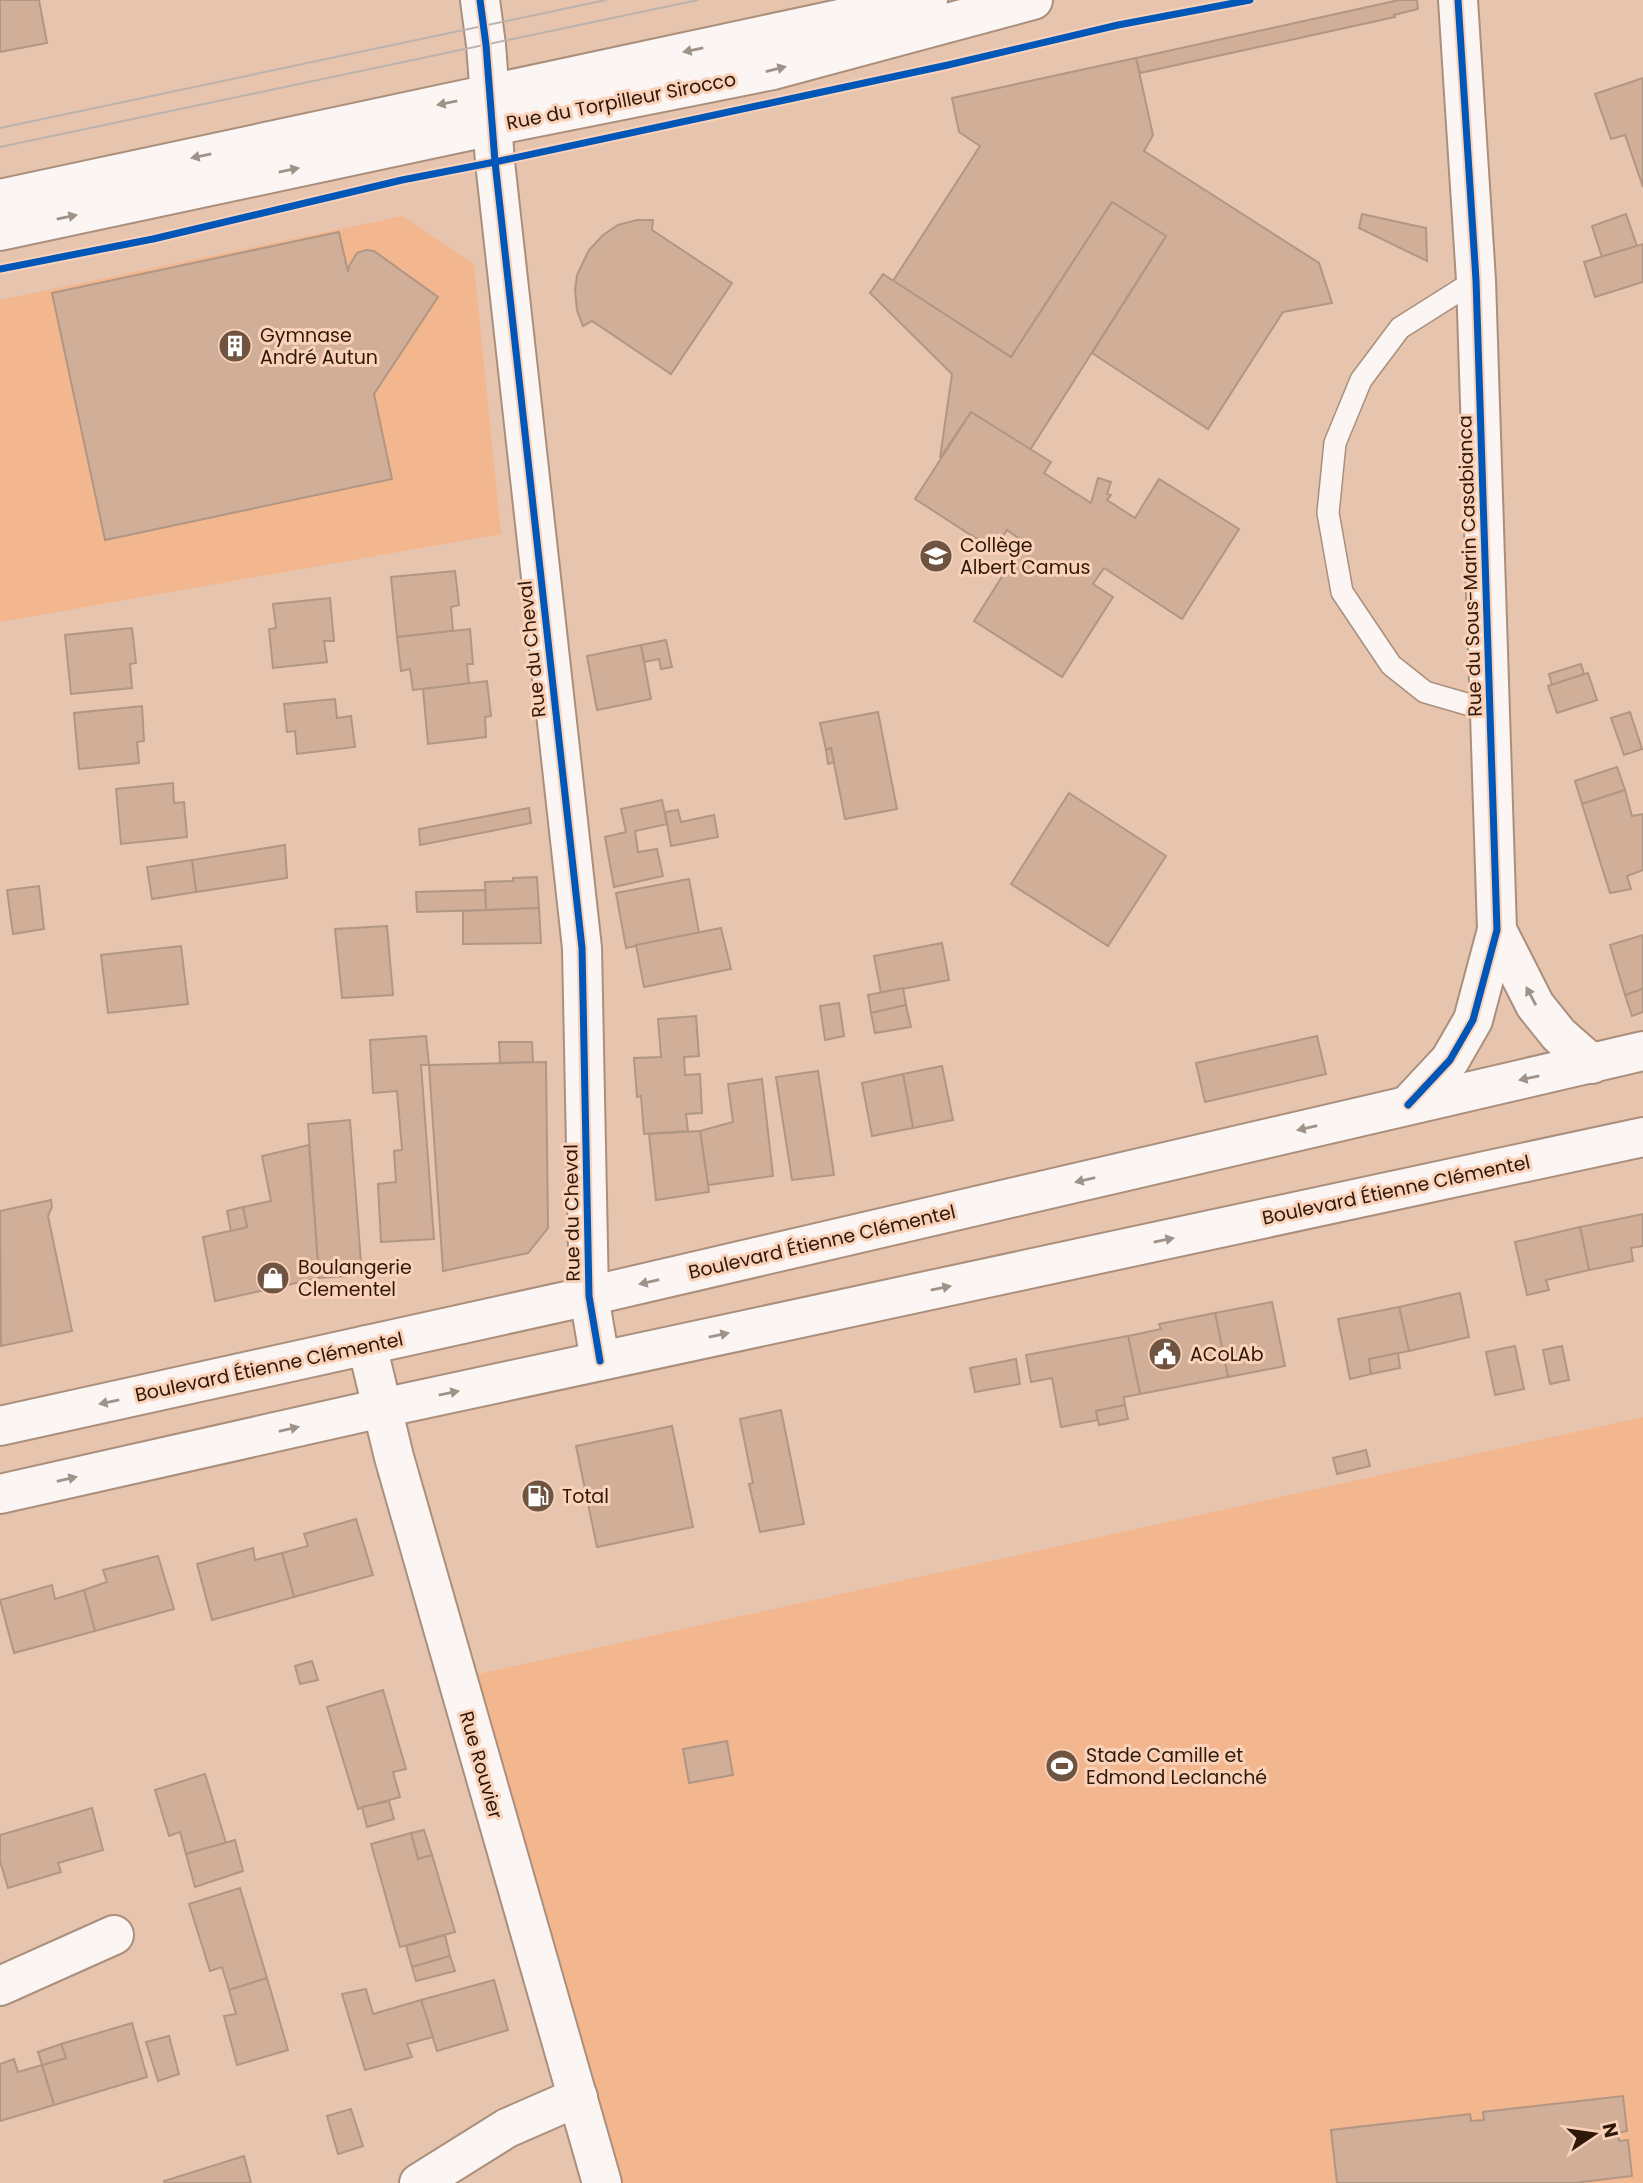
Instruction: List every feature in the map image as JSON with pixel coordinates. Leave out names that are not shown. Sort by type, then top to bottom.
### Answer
[{"type":"street","name":"Rue du Cheval","points":[[480,0],[582,948],[589,1296],[600,1361]]},
{"type":"street","name":"Rue du Torpilleur Sirocco","points":[[0,232],[928,0]]},
{"type":"street","name":"Rue du Torpilleur Sirocco","points":[[0,200],[491,110],[773,70],[1033,0]]},
{"type":"street","name":"Rue du Sous-Marin Casabianca","points":[[1408,1105],[1450,1060],[1473,1020],[1497,930],[1476,280],[1458,0]]},
{"type":"street","name":"Rue du Sous-Marin Casabianca","points":[[1497,930],[1535,1005],[1559,1035],[1592,1064]]},
{"type":"street","name":"Boulevard Étienne Clémentel","points":[[0,1426],[589,1296],[1643,1051]]},
{"type":"street","name":"Boulevard Étienne Clémentel","points":[[0,1494],[382,1408],[1643,1137]]},
{"type":"street","name":"Rue Rouvier","points":[[368,1345],[382,1408],[460,1691],[602,2183]]},
{"type":"street","points":[[0,1986],[114,1935]]},
{"type":"street","points":[[419,2183],[507,2128],[578,2097]]},
{"type":"lane","points":[[1476,280],[1400,328],[1361,380],[1335,443],[1328,513],[1342,592],[1391,665],[1424,692],[1491,711]]},
{"type":"shaded area","points":[[403,216],[474,264],[501,534],[0,622],[0,300]]},
{"type":"shaded area","name":"Stade Camille et Edmond Leclanché","points":[[1643,1417],[1643,2183],[602,2183],[456,1679]]},
{"type":"building","points":[[0,0],[39,0],[47,43],[0,52]]},
{"type":"building","points":[[1399,0],[1417,0],[1418,9],[1394,15],[1395,17],[1140,73],[1136,58]]},
{"type":"building","points":[[1136,58],[1153,135],[1144,151],[1319,263],[1332,303],[1283,312],[1208,429],[1092,353],[1166,236],[1112,202],[1011,357],[893,281],[980,146],[959,132],[952,98]]},
{"type":"building","points":[[1643,78],[1643,187],[1625,135],[1611,139],[1595,94]]},
{"type":"building","points":[[1112,202],[1166,236],[1030,450],[971,412],[940,458],[952,374],[870,293],[883,274],[1011,357]]},
{"type":"building","points":[[1362,214],[1426,228],[1427,261],[1359,228]]},
{"type":"building","points":[[1626,214],[1637,246],[1602,257],[1592,226]]},
{"type":"building","points":[[637,220],[653,220],[652,230],[732,283],[671,374],[592,321],[583,326],[577,310],[577,275],[589,250],[603,235],[618,225]]},
{"type":"building","name":"Gymnase André Autun","points":[[339,232],[348,272],[357,253],[374,251],[438,297],[374,394],[392,479],[105,540],[52,293]]},
{"type":"building","points":[[1643,244],[1643,282],[1595,297],[1584,262]]},
{"type":"building","points":[[971,412],[1051,462],[1044,473],[1091,503],[1098,478],[1111,482],[1107,494],[1111,495],[1107,500],[1135,518],[1159,479],[1239,529],[1182,619],[1104,568],[1093,584],[1113,597],[1062,677],[974,621],[1024,542],[1007,530],[994,550],[915,499]]},
{"type":"building","points":[[455,571],[459,605],[451,607],[453,631],[397,637],[391,577]]},
{"type":"building","points":[[330,598],[334,641],[324,641],[327,662],[273,668],[269,629],[276,628],[273,604]]},
{"type":"building","points":[[132,628],[136,663],[130,664],[132,688],[71,694],[65,635]]},
{"type":"building","points":[[470,629],[473,664],[467,664],[469,684],[413,690],[410,669],[401,671],[397,637]]},
{"type":"building","points":[[666,640],[672,667],[661,669],[659,659],[644,662],[641,645]]},
{"type":"building","points":[[641,645],[651,699],[597,710],[587,656]]},
{"type":"building","points":[[1581,664],[1584,674],[1552,685],[1549,674]]},
{"type":"building","points":[[1588,673],[1597,700],[1557,713],[1548,686]]},
{"type":"building","points":[[487,681],[491,716],[485,717],[486,737],[428,744],[423,689]]},
{"type":"building","points":[[335,699],[337,718],[351,716],[355,747],[297,754],[295,731],[287,732],[284,704]]},
{"type":"building","points":[[142,706],[144,741],[137,742],[139,763],[79,769],[74,713]]},
{"type":"building","points":[[878,712],[897,809],[845,819],[831,748],[826,750],[820,723]]},
{"type":"building","points":[[1630,712],[1642,749],[1624,755],[1611,718]]},
{"type":"building","points":[[831,748],[834,762],[828,764],[826,750]]},
{"type":"building","points":[[1617,767],[1625,790],[1582,804],[1575,781]]},
{"type":"building","points":[[173,783],[174,803],[184,802],[187,837],[121,844],[116,789]]},
{"type":"building","points":[[1625,790],[1632,816],[1643,814],[1643,870],[1627,876],[1631,889],[1610,893],[1582,804]]},
{"type":"building","points":[[1069,793],[1166,856],[1108,946],[1011,884]]},
{"type":"building","points":[[662,800],[667,824],[635,831],[638,852],[657,849],[663,876],[614,887],[605,837],[626,832],[621,809]]},
{"type":"building","points":[[529,808],[531,823],[420,845],[419,829]]},
{"type":"building","points":[[678,810],[681,822],[714,815],[718,837],[671,846],[665,812]]},
{"type":"building","points":[[285,845],[287,878],[196,892],[192,860]]},
{"type":"building","points":[[192,860],[196,892],[152,899],[147,867]]},
{"type":"building","points":[[537,877],[539,908],[486,910],[485,882]]},
{"type":"building","points":[[689,879],[699,933],[626,948],[616,893]]},
{"type":"building","points":[[39,886],[44,929],[13,934],[7,890]]},
{"type":"building","points":[[485,890],[486,910],[417,912],[416,892]]},
{"type":"building","points":[[539,908],[541,943],[463,944],[463,911]]},
{"type":"building","points":[[387,926],[393,995],[342,998],[335,929]]},
{"type":"building","points":[[721,928],[731,969],[644,987],[636,945]]},
{"type":"building","points":[[1643,935],[1643,989],[1625,995],[1610,945]]},
{"type":"building","points":[[942,943],[949,980],[881,993],[874,956]]},
{"type":"building","points":[[181,946],[188,1004],[108,1013],[101,955]]},
{"type":"building","points":[[903,988],[906,1005],[871,1013],[868,995]]},
{"type":"building","points":[[1643,989],[1643,1012],[1632,1016],[1625,995]]},
{"type":"building","points":[[839,1003],[844,1036],[825,1040],[820,1006]]},
{"type":"building","points":[[906,1005],[911,1027],[875,1033],[871,1013]]},
{"type":"building","points":[[696,1016],[699,1056],[684,1057],[685,1075],[700,1074],[702,1113],[686,1114],[688,1131],[644,1134],[641,1096],[637,1097],[634,1058],[661,1057],[658,1019]]},
{"type":"building","points":[[426,1036],[429,1065],[421,1065],[434,1239],[381,1242],[378,1184],[396,1182],[394,1151],[402,1150],[397,1091],[373,1093],[370,1040]]},
{"type":"building","points":[[1317,1036],[1326,1074],[1205,1102],[1196,1063]]},
{"type":"building","points":[[499,1042],[532,1042],[533,1062],[500,1063]]},
{"type":"building","points":[[546,1062],[548,1228],[528,1253],[443,1271],[429,1065]]},
{"type":"building","points":[[942,1066],[953,1120],[913,1128],[903,1074]]},
{"type":"building","points":[[818,1071],[834,1175],[792,1180],[776,1077]]},
{"type":"building","points":[[903,1074],[913,1128],[872,1136],[862,1083]]},
{"type":"building","points":[[762,1079],[773,1176],[708,1185],[700,1131],[733,1122],[728,1084]]},
{"type":"building","points":[[350,1120],[362,1275],[319,1278],[308,1124]]},
{"type":"building","points":[[700,1131],[709,1192],[656,1200],[649,1134]]},
{"type":"building","points":[[309,1145],[319,1278],[215,1301],[203,1237],[247,1227],[243,1207],[271,1201],[262,1156]]},
{"type":"building","points":[[51,1200],[52,1207],[48,1216],[72,1331],[1,1346],[0,1211]]},
{"type":"building","points":[[243,1207],[247,1227],[231,1231],[227,1211]]},
{"type":"building","points":[[1643,1214],[1643,1246],[1631,1248],[1633,1261],[1589,1270],[1580,1227]]},
{"type":"building","points":[[1580,1227],[1589,1270],[1546,1280],[1549,1290],[1527,1295],[1515,1242]]},
{"type":"building","points":[[1460,1293],[1469,1337],[1409,1351],[1399,1307]]},
{"type":"building","points":[[1272,1302],[1285,1366],[1228,1377],[1215,1313]]},
{"type":"building","points":[[1399,1307],[1409,1351],[1369,1359],[1371,1374],[1350,1379],[1338,1319]]},
{"type":"building","points":[[1215,1313],[1228,1377],[1140,1394],[1128,1336],[1161,1329],[1159,1324]]},
{"type":"building","points":[[1128,1336],[1140,1394],[1124,1397],[1125,1405],[1096,1411],[1098,1420],[1061,1427],[1052,1378],[1031,1382],[1026,1355]]},
{"type":"building","points":[[1515,1346],[1524,1389],[1495,1395],[1486,1352]]},
{"type":"building","points":[[1562,1346],[1569,1380],[1550,1384],[1543,1350]]},
{"type":"building","points":[[1398,1353],[1400,1368],[1371,1374],[1369,1359]]},
{"type":"building","points":[[1016,1359],[1020,1384],[975,1392],[970,1368]]},
{"type":"building","points":[[1125,1405],[1128,1419],[1099,1425],[1096,1411]]},
{"type":"building","points":[[781,1410],[804,1524],[760,1532],[749,1484],[753,1483],[740,1419]]},
{"type":"building","points":[[672,1426],[693,1527],[597,1547],[576,1446]]},
{"type":"building","points":[[1366,1450],[1370,1466],[1337,1474],[1333,1458]]},
{"type":"building","points":[[356,1519],[373,1575],[294,1597],[282,1553],[308,1546],[304,1534]]},
{"type":"building","points":[[253,1548],[255,1560],[282,1553],[294,1597],[212,1620],[197,1564]]},
{"type":"building","points":[[158,1556],[174,1609],[95,1631],[84,1590],[107,1582],[103,1570]]},
{"type":"building","points":[[52,1585],[55,1599],[84,1590],[95,1631],[14,1653],[0,1600]]},
{"type":"building","points":[[312,1661],[318,1680],[300,1684],[295,1666]]},
{"type":"building","points":[[383,1690],[406,1769],[393,1772],[400,1797],[358,1809],[327,1707]]},
{"type":"building","points":[[727,1741],[733,1775],[689,1783],[683,1749]]},
{"type":"building","points":[[205,1774],[226,1843],[186,1854],[180,1832],[169,1836],[155,1790]]},
{"type":"building","points":[[389,1801],[394,1819],[367,1827],[362,1807]]},
{"type":"building","points":[[92,1808],[103,1850],[58,1863],[61,1872],[8,1888],[0,1861],[0,1835]]},
{"type":"building","points":[[424,1830],[432,1855],[418,1859],[411,1833]]},
{"type":"building","points":[[411,1833],[418,1859],[432,1855],[455,1932],[400,1947],[371,1844]]},
{"type":"building","points":[[235,1840],[243,1871],[195,1887],[186,1854]]},
{"type":"building","points":[[240,1888],[267,1978],[229,1990],[222,1967],[210,1971],[189,1904]]},
{"type":"building","points":[[445,1935],[450,1956],[412,1967],[406,1946]]},
{"type":"building","points":[[450,1956],[455,1971],[416,1981],[412,1967]]},
{"type":"building","points":[[267,1978],[288,2050],[237,2065],[224,2016],[236,2014],[229,1990]]},
{"type":"building","points":[[494,1980],[508,2030],[437,2051],[421,2000]]},
{"type":"building","points":[[366,1989],[373,2014],[421,2000],[433,2037],[407,2044],[412,2057],[365,2070],[342,1994]]},
{"type":"building","points":[[132,2023],[147,2077],[54,2105],[42,2065],[66,2058],[61,2044]]},
{"type":"building","points":[[169,2036],[179,2074],[158,2081],[146,2042]]},
{"type":"building","points":[[61,2044],[66,2058],[42,2065],[38,2052]]},
{"type":"building","points":[[14,2059],[18,2072],[42,2065],[54,2105],[0,2121],[0,2064]]},
{"type":"building","points":[[1623,2096],[1627,2131],[1618,2133],[1619,2141],[1628,2140],[1632,2176],[1574,2183],[1337,2183],[1331,2130],[1470,2114],[1471,2121],[1484,2120],[1483,2112]]},
{"type":"building","points":[[351,2109],[363,2146],[338,2154],[327,2116]]},
{"type":"building","points":[[244,2156],[251,2183],[164,2181]]},
{"type":"tram line","points":[[0,128],[606,0]]},
{"type":"tram line","points":[[0,147],[698,0]]},
{"type":"cycle path","points":[[480,0],[495,162],[582,948],[589,1296],[600,1361]]},
{"type":"cycle path","points":[[0,269],[153,239],[402,180],[948,65],[1118,25],[1250,0]]},
{"type":"cycle path","points":[[1408,1105],[1450,1060],[1473,1020],[1497,930],[1476,280],[1458,0]]},
{"type":"place","name":"Gymnase André Autun","points":[[235,346]]},
{"type":"place","name":"Collège Albert Camus","points":[[936,556]]},
{"type":"place","name":"Boulangerie Clementel","points":[[273,1278]]},
{"type":"place","name":"ACoLAb","points":[[1165,1354]]},
{"type":"place","name":"Total","points":[[538,1496]]},
{"type":"place","name":"Stade Camille et Edmond Leclanché","points":[[1062,1766]]}]
